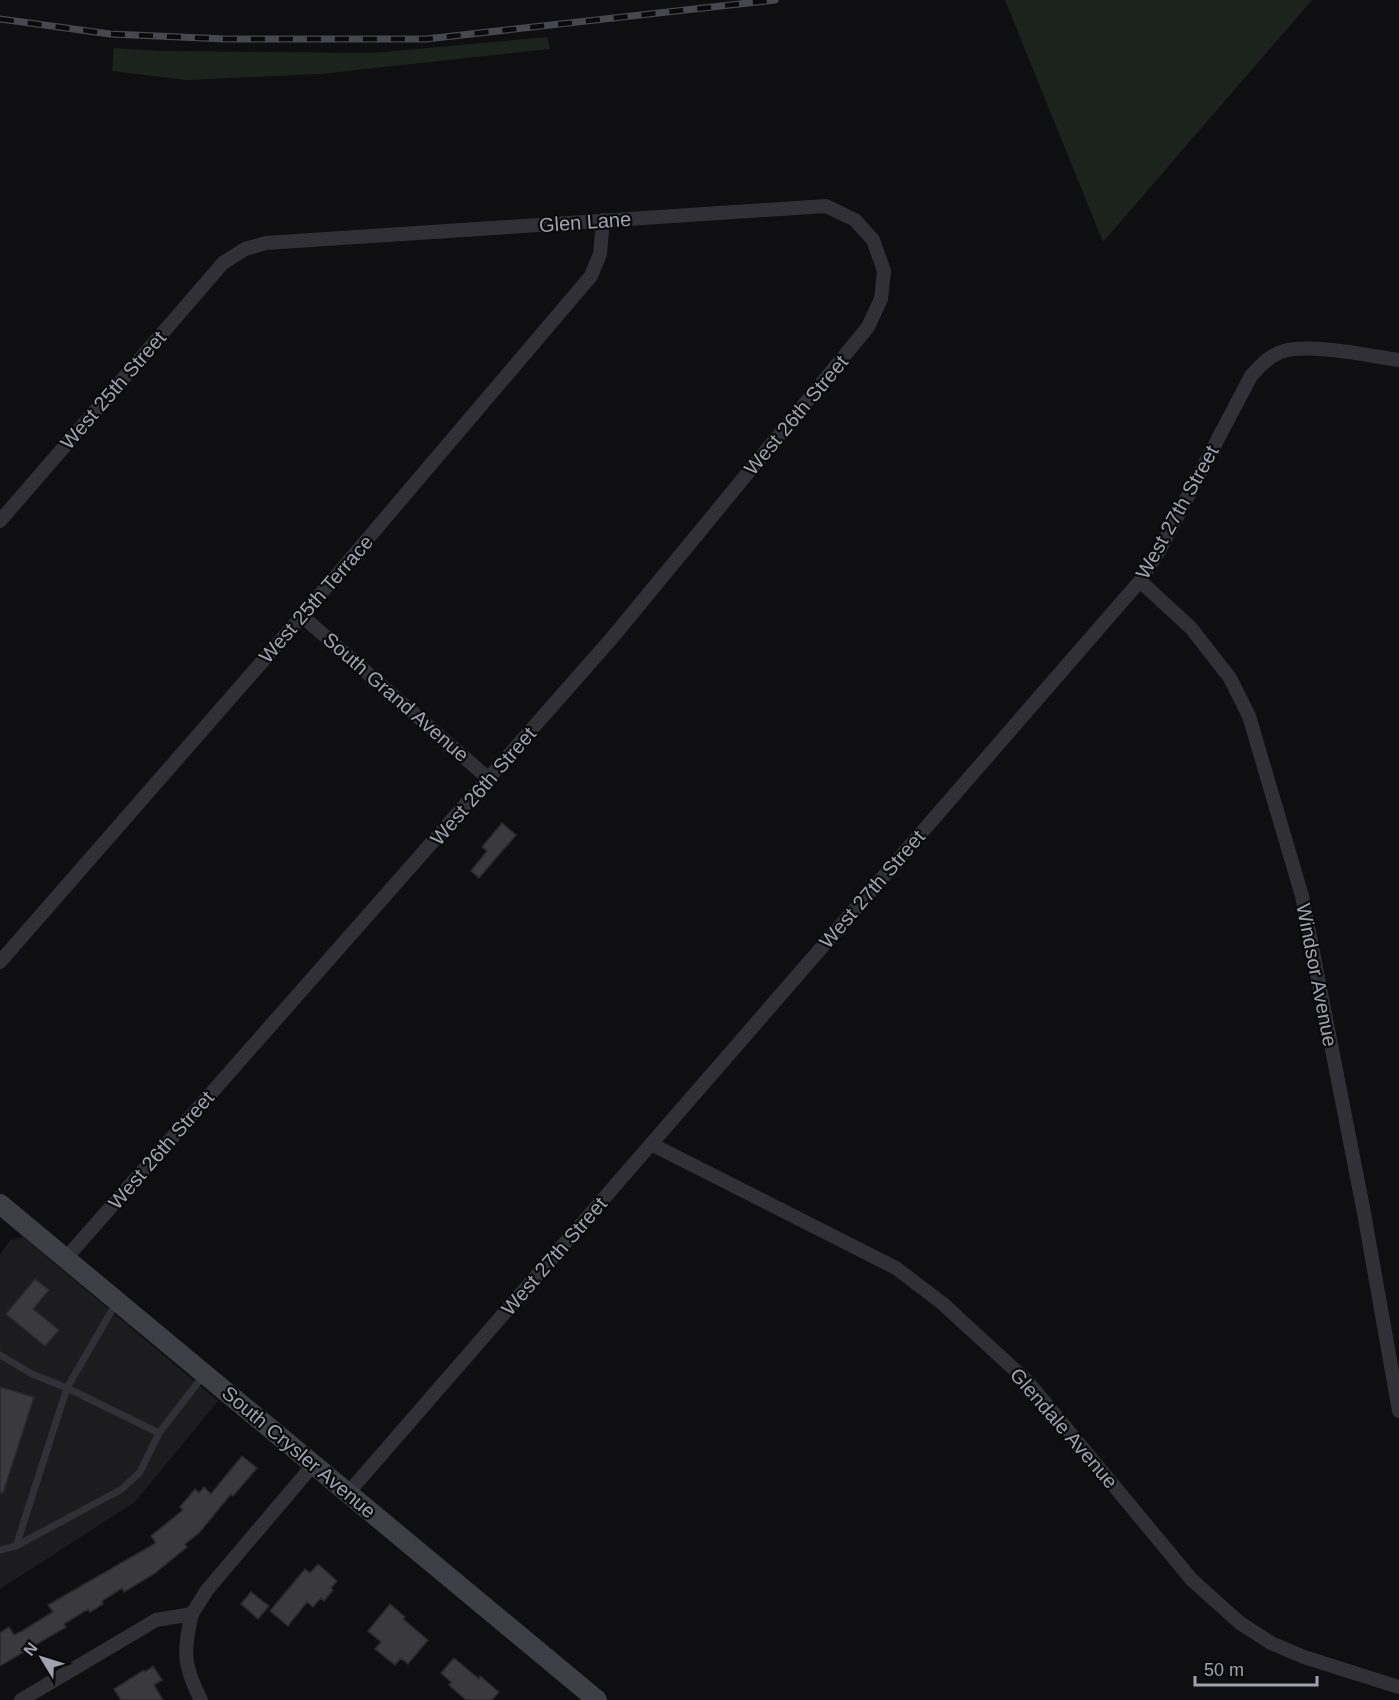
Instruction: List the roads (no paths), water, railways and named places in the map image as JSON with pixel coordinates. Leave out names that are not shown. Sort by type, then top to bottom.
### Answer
[{"type":"main road","name":"South Crysler Avenue","points":[[0,1204],[597,1700]]},
{"type":"street","name":"Glen Lane","points":[[227,260],[245,249],[266,243],[826,206],[855,220],[873,240],[884,271],[881,299]]},
{"type":"street","name":"West 25th Terrace","points":[[0,962],[302,616],[591,276],[600,254],[603,220]]},
{"type":"street","name":"West 25th Street","points":[[0,521],[227,260]]},
{"type":"street","name":"West 26th Street","points":[[66,1258],[612,638],[868,327],[881,299]]},
{"type":"street","name":"West 27th Street","points":[[348,1493],[1140,581],[1160,549],[1251,376],[1265,361],[1283,351],[1302,347],[1399,360]]},
{"type":"street","name":"Windsor Avenue","points":[[1140,581],[1191,628],[1230,678],[1249,716],[1302,896],[1364,1212],[1399,1411]]},
{"type":"street","name":"South Grand Avenue","points":[[302,616],[489,779]]},
{"type":"street","name":"Glendale Avenue","points":[[651,1144],[896,1268],[942,1303],[1027,1381],[1192,1580],[1240,1623],[1271,1643],[1304,1657],[1399,1687]]},
{"type":"street","points":[[201,1700],[189,1676],[184,1645],[192,1614],[207,1590],[314,1464]]},
{"type":"street","points":[[21,1700],[156,1620],[192,1614]]},
{"type":"lane","points":[[16,1546],[67,1388],[117,1301]]},
{"type":"lane","points":[[0,1355],[32,1374],[67,1388],[159,1433]]},
{"type":"lane","points":[[0,1550],[16,1546],[122,1489],[140,1472],[159,1433],[205,1374]]},
{"type":"railway","points":[[0,19],[110,34],[226,39],[426,39],[775,0]]}]
